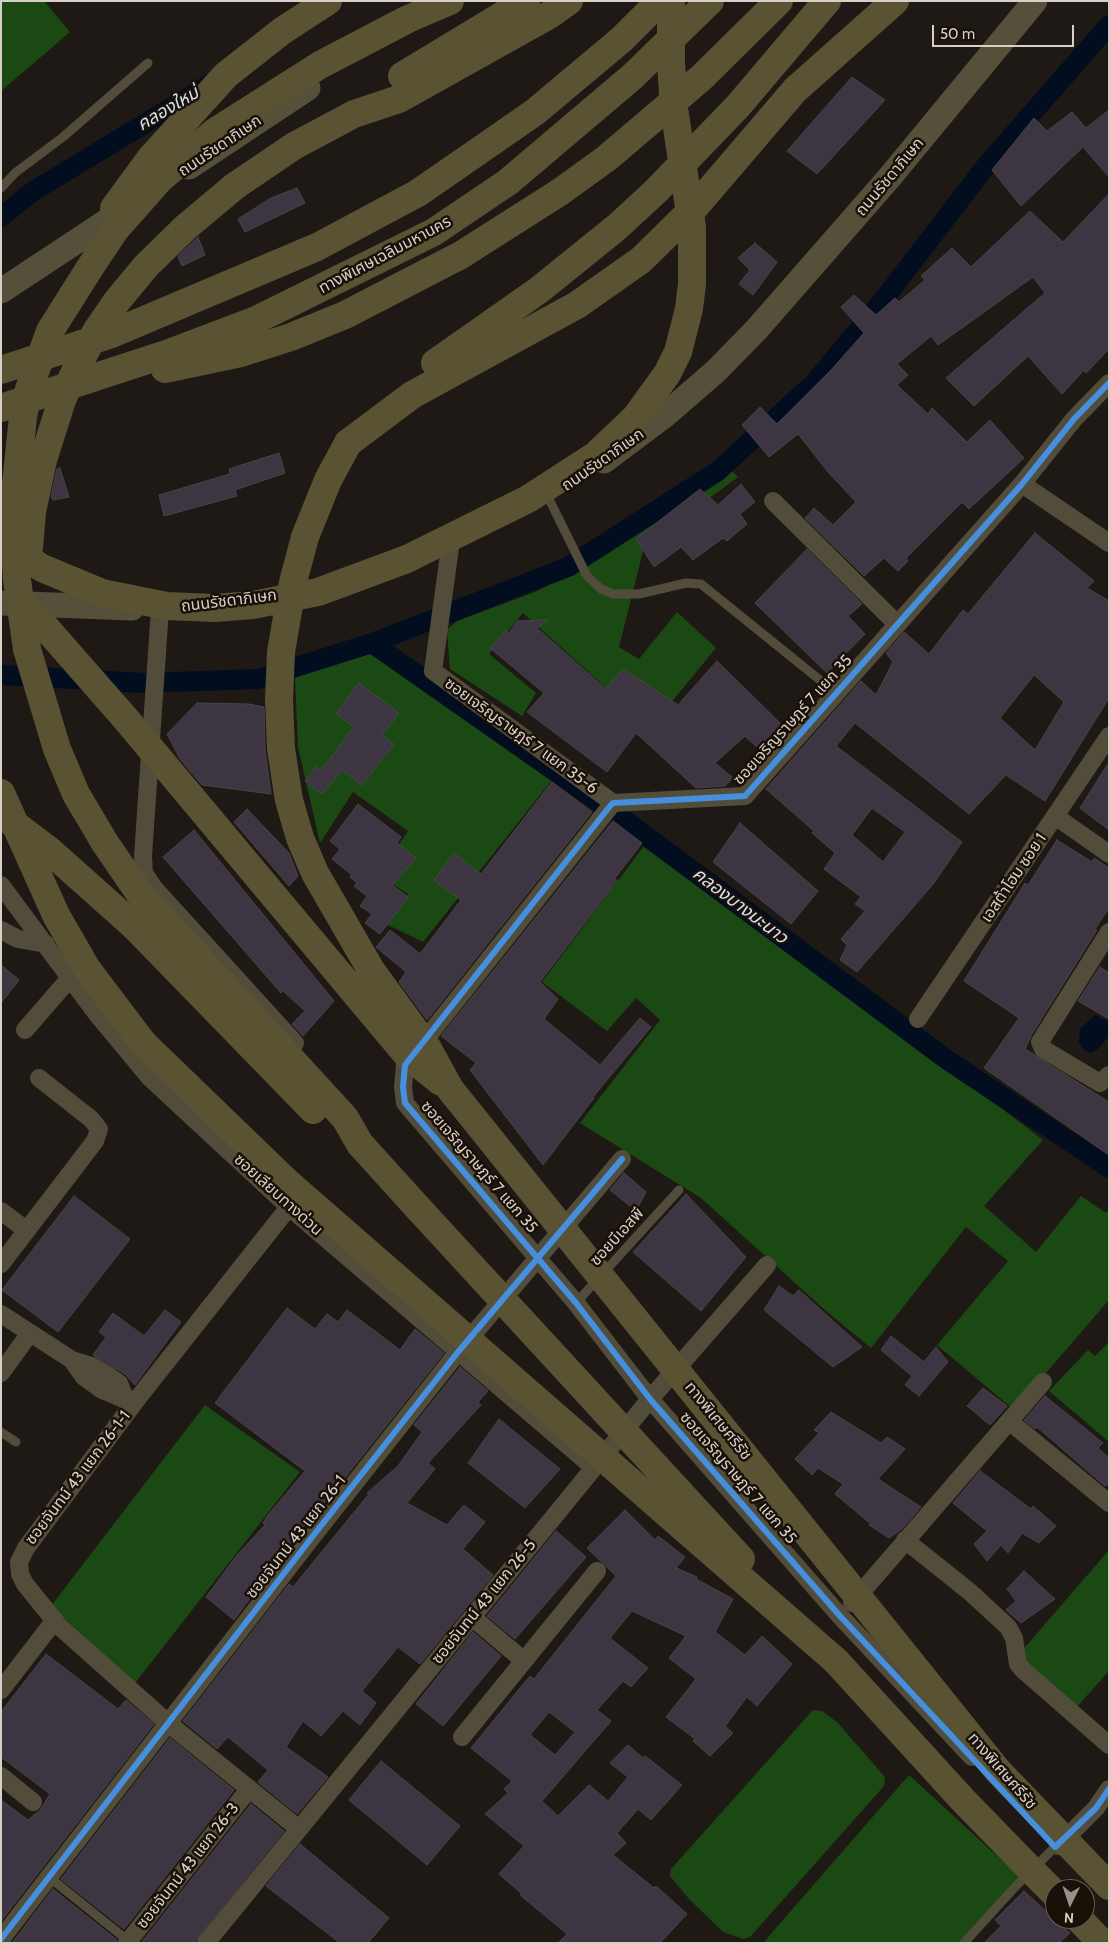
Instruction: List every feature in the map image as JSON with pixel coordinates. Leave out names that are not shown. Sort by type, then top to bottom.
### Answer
[{"type":"highway","points":[[328,1],[274,37],[226,75],[150,159],[112,211],[87,252],[50,331],[30,389],[23,417],[14,484],[14,544],[27,649],[57,749],[76,794],[140,894],[345,1118],[360,1144],[962,1799],[1045,1884]]},
{"type":"highway","points":[[50,331],[115,230],[160,179],[185,155],[216,130],[285,85],[362,42],[450,1]]},
{"type":"highway","points":[[27,649],[28,566],[37,485],[42,460],[62,400],[77,367],[97,330],[117,301],[146,266],[186,227],[234,186],[294,146],[354,114],[399,99],[526,1]]},
{"type":"highway","points":[[451,59],[551,14],[569,1]]},
{"type":"highway","points":[[1,370],[109,335],[299,255],[418,193],[535,112],[622,39],[660,1]]},
{"type":"highway","points":[[1,542],[42,568],[102,593],[167,606],[215,608],[253,605],[318,592],[406,559],[528,499],[596,455],[636,418],[667,374],[678,352],[689,309],[692,284],[692,227],[674,108],[670,63],[671,1]]},
{"type":"highway","name":"ทางพิเศษเฉลิมมหานคร","points":[[1,408],[77,384],[256,320],[359,271],[434,232],[508,182],[633,76],[710,1]]},
{"type":"highway","points":[[77,384],[177,367],[241,352],[291,337],[346,315],[461,255],[560,192],[649,123],[701,78],[779,1]]},
{"type":"highway","points":[[450,1088],[427,1047],[371,970],[315,873],[300,838],[289,800],[281,749],[279,700],[284,631],[296,567],[310,524],[328,480],[348,443],[366,418],[388,396],[539,290],[610,233],[656,191],[738,106],[827,1]]},
{"type":"highway","points":[[348,443],[412,395],[600,291],[641,260],[695,207],[795,90],[895,1]]},
{"type":"highway","points":[[1,578],[125,718],[406,1055],[450,1088]]},
{"type":"highway","points":[[1,793],[56,915],[86,969],[143,1043],[287,1182],[836,1661]]},
{"type":"highway","points":[[1,814],[50,851],[134,926],[330,1128],[360,1144]]},
{"type":"highway","name":"ทางพิเศษศรีรัช","points":[[450,1088],[998,1771],[1109,1886]]},
{"type":"highway","points":[[1089,1929],[1102,1943]]},
{"type":"main road","name":"ถนนรัชดาภิเษก","points":[[1,603],[160,609],[241,602],[348,582],[450,548],[548,497],[595,468],[664,416],[716,371],[757,329],[889,178],[1036,1]]},
{"type":"main road","name":"ถนนรัชดาภิเษก","points":[[1,291],[426,7]]},
{"type":"street","name":"ซอยเจริญราษฎร์ 7 แยก 35","points":[[1056,1848],[840,1616],[650,1399],[576,1303],[405,1103],[403,1087],[405,1065],[609,808],[745,796],[896,623],[1022,484],[1074,419],[1109,383]]},
{"type":"street","points":[[1022,484],[1109,543]]},
{"type":"street","points":[[772,501],[896,623]]},
{"type":"street","name":"ซอยเจริญราษฎร์ 7 แยก 35-6","points":[[450,548],[439,630],[432,664],[436,675],[609,808]]},
{"type":"street","points":[[160,609],[158,662],[143,856],[147,878],[332,1084]]},
{"type":"street","name":"เอสต้าโฮม ซอย 1","points":[[918,1019],[1109,736]]},
{"type":"street","points":[[1055,816],[1109,854]]},
{"type":"street","name":"ซอยเลียบทางด่วน","points":[[1,885],[70,978],[150,1078],[289,1207],[593,1468]]},
{"type":"street","points":[[1,930],[18,940],[46,944]]},
{"type":"street","points":[[1109,932],[1040,1042],[1042,1049],[1100,1083],[1109,1075]]},
{"type":"street","points":[[25,1030],[70,978]]},
{"type":"street","points":[[1,1264],[95,1141],[99,1129],[91,1119],[39,1078]]},
{"type":"street","name":"ซอยจันทน์ 43 แยก 26-1","points":[[1,1940],[309,1541],[458,1352],[622,1159]]},
{"type":"street","name":"ซอยจันทน์ 43 แยก 26-1-1","points":[[289,1207],[129,1400],[26,1548],[19,1562],[20,1574],[25,1584],[55,1620],[168,1724],[300,1828]]},
{"type":"street","points":[[1,1211],[26,1230]]},
{"type":"street","name":"ซอยจันทน์ 43 แยก 26-5","points":[[206,1943],[650,1399],[767,1265]]},
{"type":"street","points":[[1,1314],[72,1360],[84,1377],[102,1390],[129,1400]]},
{"type":"street","points":[[1,1372],[30,1333]]},
{"type":"street","points":[[840,1616],[1043,1382]]},
{"type":"street","points":[[1009,1421],[1109,1503]]},
{"type":"street","points":[[905,1540],[970,1592],[1008,1627],[1014,1638],[1018,1664],[1022,1669],[1109,1745]]},
{"type":"street","points":[[462,1736],[522,1660],[597,1571]]},
{"type":"street","points":[[472,1618],[522,1660]]},
{"type":"street","points":[[1,1690],[55,1620]]},
{"type":"street","points":[[1,1776],[33,1802]]},
{"type":"street","name":"ซอยจันทน์ 43 แยก 26-3","points":[[129,1942],[249,1789]]},
{"type":"street","points":[[1056,1848],[1096,1808],[1109,1789]]},
{"type":"lane","points":[[1,188],[14,173],[63,137],[148,63]]},
{"type":"lane","points":[[548,497],[587,576],[600,589],[613,594],[639,594],[686,583],[701,584],[836,693]]},
{"type":"lane","name":"ซอยบีเอสพี","points":[[576,1303],[679,1190]]},
{"type":"lane","points":[[1,1432],[16,1442]]},
{"type":"lane","points":[[964,1943],[1015,1887],[1056,1848]]},
{"type":"lane","points":[[49,1877],[129,1942]]},
{"type":"green space","points":[[1,1],[44,1],[70,32],[1,91]]},
{"type":"green space","points":[[732,471],[738,477],[644,547],[619,647],[639,659],[677,612],[716,648],[669,705],[614,695],[523,613],[489,654],[536,693],[522,716],[450,669],[447,630],[457,621],[535,592],[571,573]]},
{"type":"green space","points":[[378,653],[552,780],[423,942],[386,924],[408,894],[389,882],[385,865],[408,831],[353,792],[320,843],[298,747],[295,677],[361,654]]},
{"type":"green space","points":[[644,846],[899,1030],[1043,1140],[984,1206],[1036,1252],[1081,1196],[1106,1213],[1109,1209],[1109,1300],[1014,1410],[937,1345],[1008,1261],[966,1227],[871,1348],[826,1311],[701,1198],[580,1123],[660,1020],[636,998],[607,1031],[542,982]]},
{"type":"green space","points":[[1109,1342],[1109,1442],[1049,1391],[1088,1350],[1095,1356]]},
{"type":"green space","points":[[205,1405],[300,1472],[135,1683],[51,1606]]},
{"type":"green space","points":[[1109,1550],[1109,1671],[1074,1710],[1014,1660]]},
{"type":"green space","points":[[813,1710],[822,1711],[837,1722],[885,1777],[884,1786],[751,1936],[744,1939],[723,1932],[689,1899],[670,1876],[671,1869]]},
{"type":"green space","points":[[909,1775],[1020,1877],[960,1943],[763,1943]]},
{"type":"water","points":[[1095,1015],[1109,1022],[1109,1036],[1098,1049],[1091,1053],[1084,1050],[1079,1043],[1080,1029]]},
{"type":"building","points":[[852,77],[885,100],[817,174],[787,151]]},
{"type":"building","points":[[1109,110],[1109,177],[1083,147],[1021,206],[992,170],[1034,118],[1047,131],[1072,112],[1086,128]]},
{"type":"building","points":[[297,188],[305,203],[245,232],[238,219],[271,198]]},
{"type":"building","points":[[1109,194],[1109,349],[1086,373],[1084,370],[1062,394],[1028,356],[974,406],[946,378],[1045,293],[1033,277],[938,345],[931,336],[897,364],[908,375],[897,385],[928,414],[932,408],[967,442],[990,420],[1024,458],[969,509],[962,502],[906,558],[908,561],[898,571],[884,558],[864,576],[805,518],[814,508],[833,525],[856,502],[828,472],[798,434],[769,457],[742,425],[760,407],[777,424],[831,370],[864,333],[841,307],[854,295],[876,315],[895,298],[899,302],[925,280],[921,276],[952,248],[971,267],[1030,211],[1063,242]]},
{"type":"building","points":[[198,237],[205,255],[182,266],[178,256]]},
{"type":"building","points":[[755,243],[777,262],[753,295],[739,284],[750,270],[738,258]]},
{"type":"building","points":[[279,453],[285,473],[235,490],[237,496],[164,516],[159,495],[230,474],[229,469]]},
{"type":"building","points":[[60,468],[69,497],[53,500],[51,496],[57,469]]},
{"type":"building","points":[[741,484],[755,502],[740,514],[747,524],[727,541],[723,538],[693,560],[681,547],[654,567],[636,539],[700,489],[718,505]]},
{"type":"building","points":[[1035,533],[1094,581],[1087,588],[1109,601],[1109,698],[1045,801],[1006,775],[969,814],[855,723],[836,746],[962,842],[934,883],[857,972],[840,960],[847,945],[841,939],[865,911],[855,904],[861,897],[824,869],[835,853],[812,833],[814,831],[766,789],[861,681],[876,695],[893,662],[886,653],[904,632],[929,654],[963,610],[968,614]],"holes":[[[1034,675],[1064,702],[1035,750],[1000,718]],[[872,808],[905,832],[883,862],[852,835]]]},
{"type":"building","points":[[807,549],[862,604],[848,616],[865,634],[827,673],[755,603]]},
{"type":"building","points":[[548,620],[537,628],[606,689],[623,669],[678,705],[717,661],[781,724],[758,748],[745,736],[715,763],[733,778],[725,786],[696,788],[636,733],[607,772],[527,712],[544,693],[490,648],[506,630],[509,633],[517,621]]},
{"type":"building","points":[[359,683],[399,713],[382,735],[394,744],[362,785],[342,770],[322,794],[305,781],[316,767],[321,771],[354,727],[336,714]]},
{"type":"building","points":[[197,703],[249,704],[264,707],[265,750],[271,794],[202,785],[180,759],[167,734]]},
{"type":"building","points":[[1109,762],[1109,830],[1080,808]]},
{"type":"building","points":[[552,782],[592,812],[427,1020],[399,982],[406,972],[376,947],[390,930],[420,954],[461,900],[434,880],[454,853],[481,874]]},
{"type":"building","points":[[358,804],[401,837],[397,843],[416,858],[392,885],[408,897],[380,934],[365,923],[372,914],[360,906],[367,896],[354,886],[357,883],[350,877],[352,875],[332,859],[340,849],[330,841]]},
{"type":"building","points":[[247,809],[289,853],[298,876],[289,886],[234,822]]},
{"type":"building","points":[[613,821],[642,843],[615,878],[617,881],[540,982],[558,999],[544,1019],[600,1065],[640,1018],[651,1027],[593,1097],[543,1165],[470,1070],[476,1063],[441,1036]]},
{"type":"building","points":[[740,823],[818,891],[791,924],[713,862]]},
{"type":"building","points":[[194,830],[334,1001],[303,1036],[292,1024],[305,1011],[283,991],[281,993],[163,857]]},
{"type":"building","points":[[1057,840],[1092,862],[1094,858],[1109,868],[1109,908],[1032,1034],[1025,1049],[1109,1102],[1109,1155],[984,1068],[1019,1018],[964,981],[1025,883],[1028,885]]},
{"type":"building","points":[[1,965],[19,980],[1,1003]]},
{"type":"building","points":[[1100,967],[1109,973],[1109,1019],[1078,1001]]},
{"type":"building","points":[[624,1173],[646,1192],[636,1211],[610,1190]]},
{"type":"building","points":[[686,1194],[746,1257],[701,1311],[633,1252]]},
{"type":"building","points":[[74,1196],[130,1239],[58,1332],[2,1290]]},
{"type":"building","points":[[779,1286],[793,1296],[799,1290],[862,1347],[833,1367],[764,1310]]},
{"type":"building","points":[[287,1308],[315,1329],[327,1314],[338,1322],[347,1310],[400,1350],[415,1329],[444,1353],[340,1484],[296,1536],[234,1620],[206,1597],[237,1555],[265,1525],[263,1523],[268,1515],[305,1471],[215,1403]]},
{"type":"building","points":[[165,1310],[181,1322],[135,1385],[125,1374],[93,1355],[106,1337],[99,1332],[113,1313],[144,1336]]},
{"type":"building","points":[[891,1336],[924,1362],[936,1347],[948,1362],[919,1396],[905,1385],[912,1376],[881,1350]]},
{"type":"building","points":[[460,1367],[488,1391],[478,1402],[481,1405],[428,1463],[435,1469],[407,1503],[447,1525],[464,1505],[485,1522],[463,1549],[493,1575],[420,1664],[398,1647],[362,1691],[376,1703],[360,1725],[343,1711],[321,1736],[303,1721],[286,1747],[328,1777],[297,1814],[258,1782],[268,1770],[228,1737],[217,1749],[183,1721],[289,1584],[293,1587],[369,1494],[367,1493],[398,1466],[422,1432],[414,1425]]},
{"type":"building","points":[[983,1388],[1007,1406],[990,1425],[967,1406]]},
{"type":"building","points":[[1045,1396],[1103,1443],[1098,1448],[1109,1458],[1109,1483],[1105,1486],[1037,1427],[1035,1429],[1024,1420]]},
{"type":"building","points":[[831,1412],[881,1443],[887,1437],[905,1449],[878,1479],[921,1507],[902,1529],[889,1538],[869,1525],[871,1524],[835,1494],[843,1484],[818,1468],[812,1475],[795,1459],[819,1433],[814,1430]]},
{"type":"building","points":[[499,1419],[560,1469],[525,1508],[468,1463]]},
{"type":"building","points":[[980,1471],[1031,1509],[1033,1506],[1056,1526],[1039,1543],[1022,1533],[1008,1553],[1001,1545],[987,1561],[974,1544],[987,1531],[953,1503]]},
{"type":"building","points":[[625,1510],[655,1540],[658,1536],[685,1557],[676,1568],[697,1577],[696,1579],[733,1599],[715,1632],[745,1655],[762,1636],[792,1664],[757,1706],[747,1697],[725,1726],[733,1733],[710,1756],[693,1741],[695,1739],[666,1717],[696,1679],[669,1658],[686,1636],[632,1611],[610,1638],[648,1668],[631,1687],[623,1681],[597,1710],[611,1721],[542,1801],[558,1816],[589,1785],[608,1801],[628,1777],[610,1763],[628,1745],[643,1758],[645,1756],[682,1785],[651,1820],[638,1809],[617,1833],[626,1843],[613,1855],[654,1888],[656,1886],[687,1914],[660,1943],[558,1943],[567,1934],[520,1895],[522,1894],[499,1874],[524,1846],[485,1814],[508,1793],[504,1789],[512,1781],[471,1748],[530,1676],[534,1679],[616,1576],[587,1548]],"holes":[[[549,1712],[575,1732],[555,1755],[530,1735]]]},
{"type":"building","points":[[556,1531],[586,1557],[515,1639],[487,1616]]},
{"type":"building","points":[[1024,1571],[1055,1599],[1021,1623],[1006,1610],[1016,1601],[1007,1589]]},
{"type":"building","points":[[473,1632],[501,1656],[443,1726],[416,1704]]},
{"type":"building","points":[[46,1654],[118,1709],[126,1700],[154,1724],[1,1921],[1,1800],[28,1820],[41,1809],[50,1794],[1,1757],[1,1712]]},
{"type":"building","points":[[170,1738],[234,1790],[124,1929],[61,1879]]},
{"type":"building","points":[[381,1761],[460,1826],[427,1865],[349,1800]]},
{"type":"building","points":[[251,1804],[284,1831],[194,1943],[141,1943]]},
{"type":"building","points":[[300,1844],[389,1918],[368,1943],[340,1943],[266,1886]]},
{"type":"building","points":[[53,1889],[117,1940],[117,1943],[12,1943]]},
{"type":"building","points":[[1024,1891],[1045,1910],[1045,1929],[1066,1929],[1070,1933],[1059,1943],[984,1943],[1001,1926],[995,1920]]},
{"type":"waterway","points":[[1,675],[144,683],[258,679],[372,643],[568,567],[718,471],[816,381],[880,304],[986,166],[1109,25]]},
{"type":"waterway","name":"คลองใหม่","points":[[1,217],[32,192],[210,84]]},
{"type":"waterway","name":"คลองบางมะนาว","points":[[372,643],[626,821],[946,1059],[1109,1168]]},
{"type":"cycle path","points":[[1109,383],[1074,419],[1022,484],[745,796],[613,803],[405,1065],[403,1087],[405,1103],[576,1303],[650,1399],[840,1616],[1055,1847],[1096,1808],[1109,1789]]},
{"type":"cycle path","points":[[1,1939],[458,1352],[622,1159]]}]
